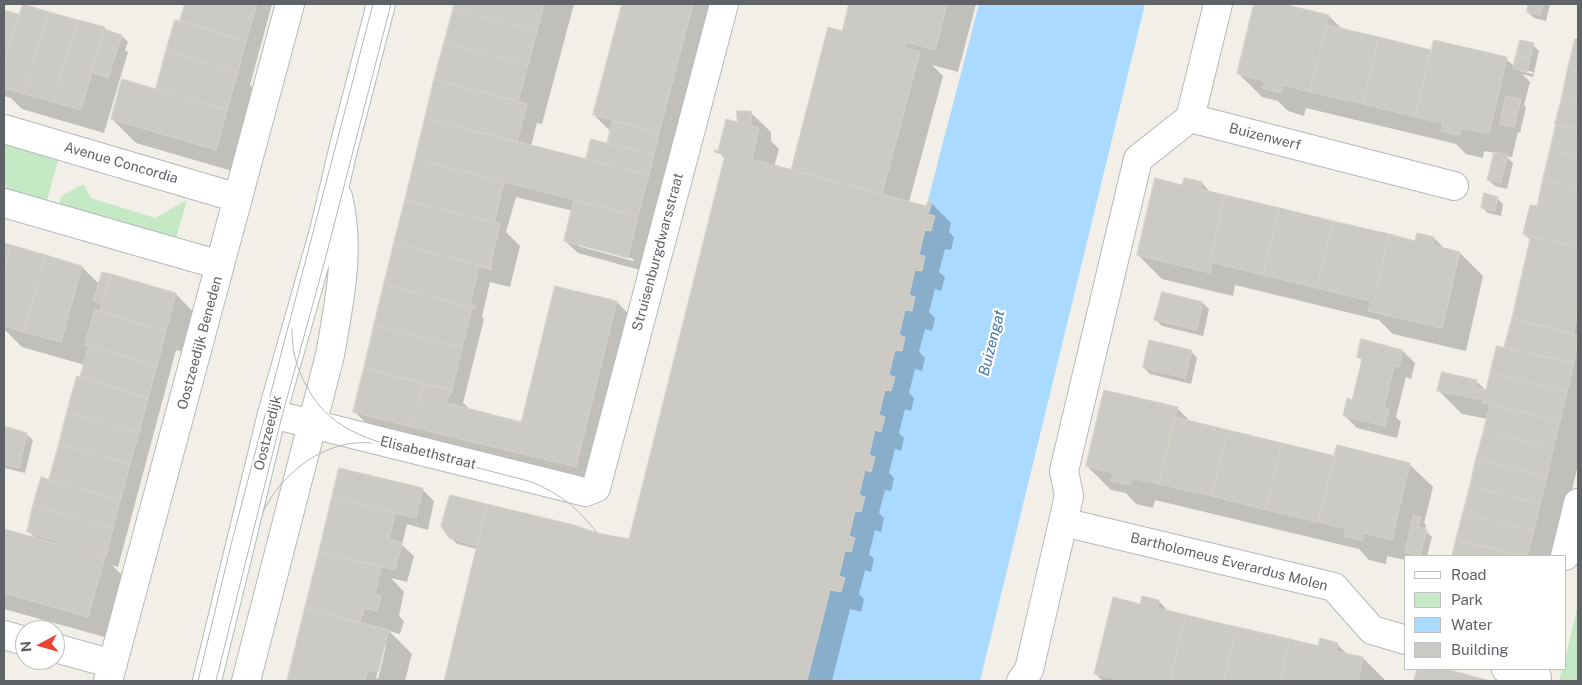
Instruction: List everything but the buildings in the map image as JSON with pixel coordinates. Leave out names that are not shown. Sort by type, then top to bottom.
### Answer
[{"type":"street","name":"Oostzeedijk Beneden","points":[[111,673],[290,4]]},
{"type":"street","name":"Oostzeedijk","points":[[207,681],[272,414],[324,231],[381,4]]},
{"type":"street","name":"Struisenburgdwarsstraat","points":[[585,492],[596,488],[724,4]]},
{"type":"street","points":[[1021,681],[1029,670],[1069,496],[1064,471],[1138,159],[1190,118],[1218,4]]},
{"type":"street","name":"Buizenwerf","points":[[1190,118],[1454,186]]},
{"type":"street","name":"Avenue Concordia","points":[[4,129],[238,198]]},
{"type":"street","name":"Oostzeedijk","points":[[246,681],[330,355],[339,306],[345,242],[335,186]]},
{"type":"street","points":[[4,203],[220,265]]},
{"type":"street","name":"Elisabethstraat","points":[[272,414],[585,492]]},
{"type":"street","points":[[1565,555],[1578,503]]},
{"type":"street","name":"Bartholomeus Everardus Molen","points":[[1063,522],[1334,587],[1372,630],[1404,639]]},
{"type":"street","points":[[65,652],[111,673]]},
{"type":"street","points":[[1510,670],[1537,676]]},
{"type":"green space","points":[[4,141],[59,157],[46,204],[4,191]]},
{"type":"green space","points":[[84,184],[91,198],[155,218],[187,200],[175,242],[58,207],[61,196]]},
{"type":"green space","points":[[1578,604],[1578,681],[1559,681],[1562,670],[1567,670],[1567,651]]},
{"type":"water","name":"Buizengat","points":[[979,4],[1145,4],[980,681],[803,681]]},
{"type":"tram line","points":[[198,681],[233,537],[373,4]]},
{"type":"tram line","points":[[216,681],[282,416],[325,260],[391,4]]},
{"type":"tram line","points":[[292,329],[295,359],[307,387],[317,403],[344,426],[376,441],[532,482],[568,503],[597,533]]},
{"type":"tram line","points":[[263,512],[281,484],[307,461],[322,452],[338,446],[372,443]]}]
